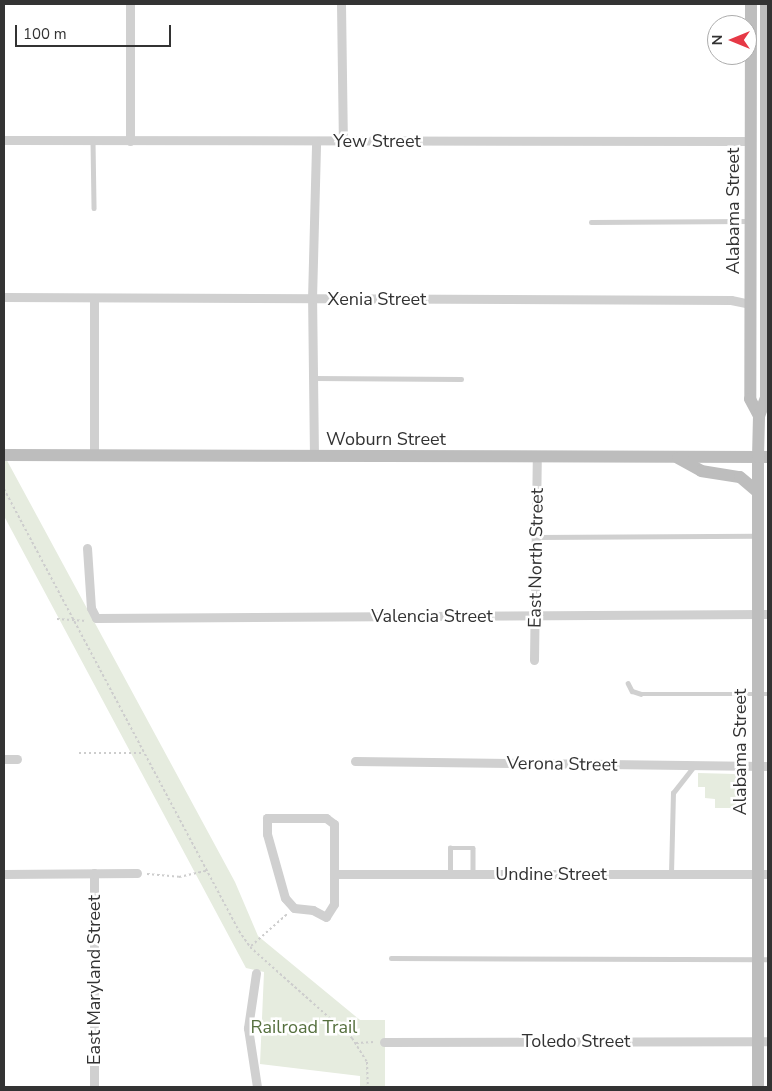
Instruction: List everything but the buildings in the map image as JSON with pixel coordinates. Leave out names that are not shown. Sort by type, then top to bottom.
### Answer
[{"type":"main road","name":"Alabama Street","points":[[751,4],[750,398],[758,416],[763,457],[758,492],[758,536],[763,614],[763,1041],[758,1087]]},
{"type":"main road","name":"Alabama Street","points":[[758,416],[766,398],[766,4]]},
{"type":"main road","name":"Woburn Street","points":[[4,455],[763,457]]},
{"type":"main road","points":[[676,456],[701,471],[740,477],[758,492]]},
{"type":"street","points":[[130,4],[130,141]]},
{"type":"street","points":[[341,4],[343,141]]},
{"type":"street","name":"Yew Street","points":[[4,140],[751,141]]},
{"type":"street","points":[[314,456],[312,299],[316,141]]},
{"type":"street","name":"Xenia Street","points":[[4,297],[731,300],[750,304]]},
{"type":"street","points":[[94,298],[94,455]]},
{"type":"street","name":"East North Street","points":[[534,660],[534,537],[537,456]]},
{"type":"street","points":[[87,548],[91,608],[96,618]]},
{"type":"street","name":"Valencia Street","points":[[96,618],[763,614]]},
{"type":"street","points":[[4,759],[16,759]]},
{"type":"street","name":"Verona Street","points":[[355,762],[763,766]]},
{"type":"street","points":[[267,818],[326,818],[334,824],[334,874],[334,904],[326,917],[313,910],[294,908],[285,898],[266,834],[267,818]]},
{"type":"street","name":"East Maryland Street","points":[[94,873],[94,1087]]},
{"type":"street","points":[[4,874],[137,873]]},
{"type":"street","name":"Undine Street","points":[[334,874],[763,874]]},
{"type":"street","points":[[256,973],[248,1028],[256,1087]]},
{"type":"street","name":"Toledo Street","points":[[384,1042],[763,1041]]},
{"type":"lane","points":[[93,141],[94,208]]},
{"type":"lane","points":[[591,222],[750,221]]},
{"type":"lane","points":[[314,378],[461,379]]},
{"type":"lane","points":[[534,537],[758,536]]},
{"type":"lane","points":[[628,683],[632,691],[641,694],[763,694]]},
{"type":"lane","points":[[671,874],[673,794],[694,765]]},
{"type":"lane","points":[[450,874],[450,848],[473,848],[473,874]]},
{"type":"lane","points":[[390,958],[763,959]]},
{"type":"path","points":[[4,490],[142,753],[250,947],[356,1043],[367,1062],[368,1087]]},
{"type":"path","points":[[57,620],[83,622],[96,618]]},
{"type":"path","points":[[79,753],[142,753]]},
{"type":"path","points":[[137,873],[179,877],[207,871]]},
{"type":"path","points":[[250,947],[294,908]]},
{"type":"path","points":[[356,1043],[384,1042]]},
{"type":"green space","name":"Railroad Trail","points":[[4,455],[235,882],[258,936],[360,1020],[385,1020],[385,1087],[360,1087],[360,1076],[260,1064],[264,972],[246,968],[4,516]]},
{"type":"green space","points":[[698,773],[736,774],[736,808],[715,808],[715,799],[705,798],[705,787],[698,787]]}]
